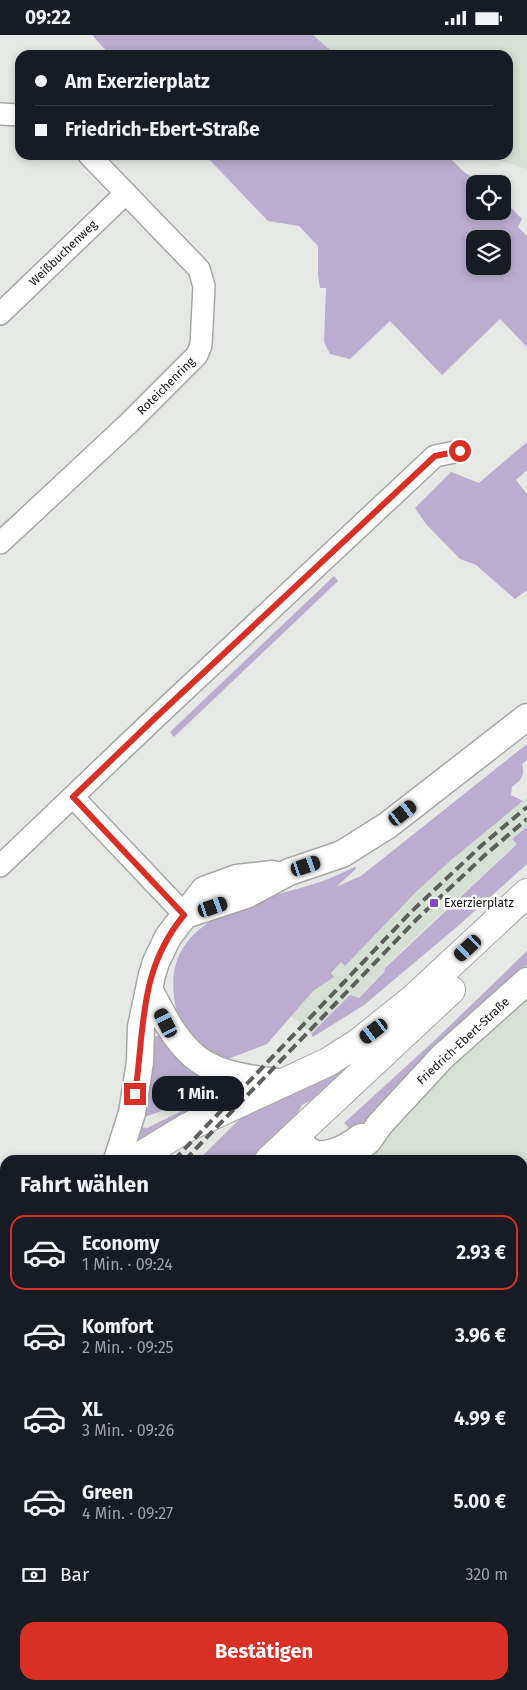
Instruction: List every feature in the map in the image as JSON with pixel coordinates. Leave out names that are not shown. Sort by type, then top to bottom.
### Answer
[{"type":"main road","points":[[142,1155],[188,1127],[328,1062],[358,1043],[390,1019],[527,893]]},
{"type":"main road","points":[[274,1155],[527,919]]},
{"type":"street","points":[[0,114],[15,115]]},
{"type":"street","name":"Roteichenring","points":[[0,543],[142,410],[197,355],[201,345],[204,286],[198,269],[94,160]]},
{"type":"street","name":"Weißbuchenweg","points":[[0,313],[126,193]]},
{"type":"street","points":[[0,866],[161,712],[435,456],[460,451]]},
{"type":"street","points":[[118,1155],[132,1110],[140,1062],[141,1027],[152,975],[161,949],[184,915],[246,895],[288,873],[342,854],[388,825],[527,717]]},
{"type":"street","points":[[73,797],[184,915]]},
{"type":"street","name":"Friedrich-Ebert-Straße","points":[[352,1155],[368,1141],[380,1124],[442,1057],[527,981]]},
{"type":"street","points":[[149,989],[175,1037],[198,1061],[225,1073],[257,1080],[284,1083]]},
{"type":"street","name":"Friedrich-Ebert-Straße","points":[[302,1129],[300,1134],[302,1143],[311,1151],[320,1154],[349,1146],[380,1124]]},
{"type":"shaded area","points":[[92,35],[313,35],[330,50],[106,50]]},
{"type":"shaded area","points":[[313,35],[527,35],[527,169],[497,160],[513,160],[513,50],[330,50]]},
{"type":"shaded area","points":[[210,160],[452,160],[468,175],[466,175],[466,220],[511,220],[511,207],[522,219],[518,227],[527,236],[527,347],[500,319],[442,375],[390,321],[350,359],[330,354],[324,342],[326,288],[320,288],[318,246],[299,226],[268,221]]},
{"type":"shaded area","points":[[527,442],[527,470],[516,480],[527,494],[527,590],[515,599],[476,565],[460,559],[426,524],[415,508],[451,472],[479,483]]},
{"type":"shaded area","points":[[334,576],[338,581],[174,737],[170,732]]},
{"type":"shaded area","points":[[527,744],[527,760],[522,764],[523,775],[512,787],[511,795],[523,801],[450,861],[417,891],[345,966],[341,962],[331,973],[334,977],[313,991],[267,1044],[220,1062],[194,1041],[182,1025],[176,1011],[174,996],[175,968],[184,946],[201,928],[222,915],[246,905],[320,882],[355,867],[356,869],[336,887],[361,876]]},
{"type":"shaded area","points":[[527,798],[527,827],[513,838],[517,843],[383,968],[385,970],[358,998],[350,995],[311,1034],[296,1019],[290,1017],[313,991],[334,977],[331,973],[341,962],[345,965],[417,891],[450,861]]},
{"type":"shaded area","points":[[527,827],[527,864],[458,926],[364,1005],[313,1037],[311,1034],[350,995],[359,998],[385,971],[384,969],[517,844],[512,839]]},
{"type":"shaded area","points":[[527,951],[527,965],[442,1044],[355,1134],[344,1123],[436,1039]]},
{"type":"shaded area","points":[[527,997],[527,1155],[366,1155],[395,1129],[477,1036]]},
{"type":"shaded area","points":[[161,1035],[215,1080],[190,1096],[149,1116],[142,1117],[150,1038]]},
{"type":"shaded area","points":[[339,1068],[343,1069],[343,1074],[320,1096],[302,1105],[293,1122],[258,1155],[203,1155],[248,1111]]},
{"type":"shaded area","points":[[216,1094],[219,1099],[139,1139],[140,1127],[147,1128]]},
{"type":"railway","points":[[179,1155],[412,911],[481,846],[527,807]]},
{"type":"railway","points":[[190,1155],[417,919],[485,855],[527,819]]},
{"type":"place","name":"Exerzierplatz","points":[[434,903]]},
{"type":"route","points":[[135,1094],[140,1062],[141,1027],[152,975],[161,949],[184,915],[73,797],[435,456],[460,451]]}]
